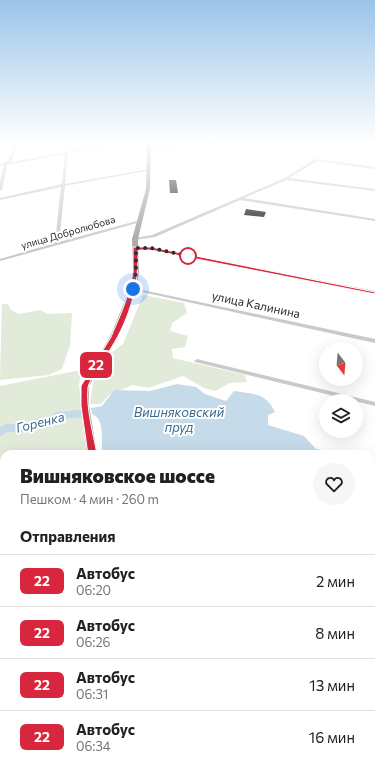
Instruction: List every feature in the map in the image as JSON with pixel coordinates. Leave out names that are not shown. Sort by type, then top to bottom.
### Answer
[{"type":"main road","points":[[91,450],[85,406],[84,386],[114,337],[133,289],[136,272],[135,239],[148,189],[149,178]]},
{"type":"street","points":[[0,190],[3,178]]},
{"type":"street","points":[[57,244],[63,178]]},
{"type":"street","points":[[0,199],[62,185],[103,178]]},
{"type":"street","points":[[135,239],[153,236],[286,178],[375,190]]},
{"type":"street","points":[[240,198],[375,220]]},
{"type":"street","name":"улица Добролюбова","points":[[0,260],[140,221]]},
{"type":"street","points":[[136,248],[151,248],[375,292]]},
{"type":"street","name":"улица Калинина","points":[[133,289],[375,341]]},
{"type":"street","points":[[197,361],[375,404]]},
{"type":"green space","points":[[143,295],[184,303],[187,313],[172,323],[170,331],[188,336],[185,347],[172,349],[173,358],[245,375],[247,382],[230,383],[215,391],[204,388],[183,376],[148,388],[133,385],[110,394],[101,404],[90,404],[93,382],[106,357],[123,344]]},
{"type":"green space","points":[[2,304],[8,304],[11,310],[19,314],[40,310],[48,314],[72,313],[70,345],[62,369],[49,375],[0,380]]},
{"type":"green space","points":[[81,370],[79,385],[86,450],[0,450],[0,386]]},
{"type":"water","name":"Вишняковский пруд","points":[[177,384],[196,387],[205,394],[226,401],[234,391],[259,396],[268,401],[275,412],[268,415],[268,425],[304,436],[316,449],[322,450],[102,450],[101,426],[96,417],[92,414],[91,408],[102,406],[114,390],[150,391]]},
{"type":"building","points":[[169,180],[176,180],[178,193],[170,193]]},
{"type":"building","points":[[246,209],[266,212],[264,217],[244,215]]},
{"type":"waterway","name":"Горенка","points":[[0,432],[7,428],[23,428],[36,423],[49,421],[56,416],[80,414]]},
{"type":"bus line","name":"22","points":[[91,450],[85,406],[84,386],[119,327],[133,289],[136,272],[136,248],[151,248],[375,292]]},
{"type":"route","points":[[133,289],[136,272],[136,248],[151,248],[194,257],[188,256]]}]
